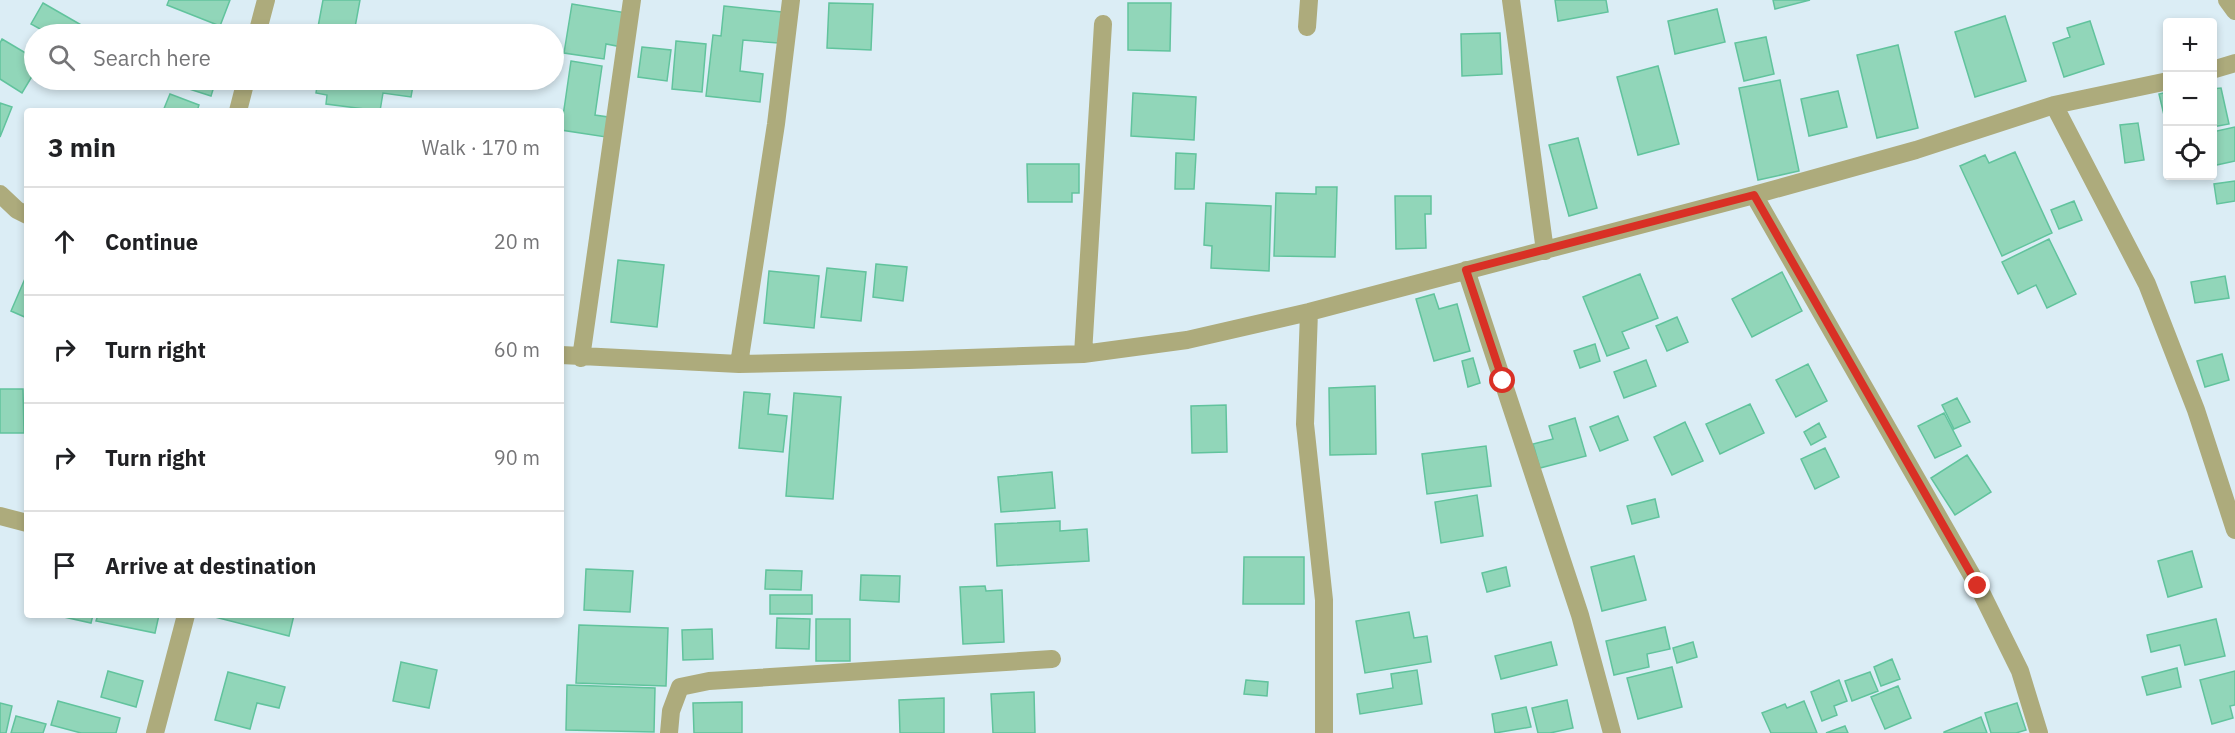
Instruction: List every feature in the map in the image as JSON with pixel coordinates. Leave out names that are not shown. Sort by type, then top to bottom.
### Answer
[{"type":"street","points":[[260,24],[266,0]]},
{"type":"street","points":[[581,358],[632,0]]},
{"type":"street","points":[[739,364],[776,124],[791,0]]},
{"type":"street","points":[[1307,27],[1309,0]]},
{"type":"street","points":[[1511,0],[1545,250]]},
{"type":"street","points":[[2228,0],[2235,11]]},
{"type":"street","points":[[1083,354],[1103,24]]},
{"type":"street","points":[[2217,68],[2235,63]]},
{"type":"street","points":[[564,355],[739,364],[1083,354],[1187,340],[1309,312],[1754,195],[1916,150],[2054,105],[2163,82]]},
{"type":"street","points":[[239,108],[243,90]]},
{"type":"street","points":[[2054,105],[2147,284],[2196,410],[2235,530]]},
{"type":"street","points":[[0,194],[24,214]]},
{"type":"street","points":[[1754,195],[1978,586],[2020,672],[2039,733]]},
{"type":"street","points":[[1466,270],[1580,615],[1612,733]]},
{"type":"street","points":[[1309,312],[1305,424],[1324,600],[1324,733]]},
{"type":"street","points":[[0,516],[24,522]]},
{"type":"street","points":[[155,733],[185,618]]},
{"type":"street","points":[[669,733],[671,711],[680,687],[709,681],[1052,659]]},
{"type":"building","points":[[169,0],[230,0],[221,24],[215,24],[167,5]]},
{"type":"building","points":[[323,0],[360,0],[356,24],[319,24]]},
{"type":"building","points":[[1555,0],[1606,0],[1608,12],[1558,21]]},
{"type":"building","points":[[1773,0],[1810,0],[1775,9]]},
{"type":"building","points":[[43,3],[80,24],[31,24]]},
{"type":"building","points":[[829,3],[873,4],[871,50],[827,48]]},
{"type":"building","points":[[1128,3],[1171,3],[1170,51],[1128,50]]},
{"type":"building","points":[[572,4],[627,13],[622,47],[606,44],[604,59],[564,53]]},
{"type":"building","points":[[724,6],[782,12],[778,43],[743,40],[740,71],[763,74],[760,102],[706,96],[713,35],[721,36]]},
{"type":"building","points":[[1717,9],[1725,42],[1675,54],[1668,21]]},
{"type":"building","points":[[2005,16],[2026,81],[1975,97],[1955,32]]},
{"type":"building","points":[[2090,21],[2104,64],[2064,77],[2053,43],[2070,37],[2067,28]]},
{"type":"building","points":[[1500,33],[1502,74],[1462,76],[1461,34]]},
{"type":"building","points":[[1766,37],[1774,74],[1744,81],[1735,43]]},
{"type":"building","points":[[2,39],[24,52],[24,90],[22,93],[0,79]]},
{"type":"building","points":[[676,41],[706,44],[702,92],[672,89]]},
{"type":"building","points":[[1898,45],[1918,128],[1877,138],[1857,55]]},
{"type":"building","points":[[642,47],[671,50],[667,81],[638,77]]},
{"type":"building","points":[[571,61],[602,66],[595,115],[608,117],[606,137],[564,130],[564,109]]},
{"type":"building","points":[[1658,66],[1679,144],[1638,155],[1617,77]]},
{"type":"building","points":[[1780,80],[1799,171],[1758,180],[1739,88]]},
{"type":"building","points":[[2217,88],[2221,88],[2229,124],[2217,126],[2217,126]]},
{"type":"building","points":[[192,90],[213,90],[211,96]]},
{"type":"building","points":[[316,90],[412,90],[411,97],[383,93],[380,108],[326,104],[327,95],[316,93]]},
{"type":"building","points":[[1838,91],[1847,127],[1809,136],[1801,99]]},
{"type":"building","points":[[1133,93],[1196,97],[1194,140],[1131,136]]},
{"type":"building","points":[[2163,93],[2163,111],[2159,94]]},
{"type":"building","points":[[170,94],[199,105],[198,108],[164,108]]},
{"type":"building","points":[[0,103],[12,107],[0,137]]},
{"type":"building","points":[[2138,123],[2144,160],[2125,163],[2120,125]]},
{"type":"building","points":[[2235,127],[2235,161],[2217,165],[2217,131]]},
{"type":"building","points":[[1578,138],[1597,208],[1569,216],[1549,145]]},
{"type":"building","points":[[2015,152],[2052,233],[2002,256],[1960,166],[1985,155],[1989,163]]},
{"type":"building","points":[[1176,153],[1196,154],[1194,189],[1175,189]]},
{"type":"building","points":[[1027,164],[1079,164],[1079,193],[1072,193],[1072,202],[1028,202]]},
{"type":"building","points":[[2235,181],[2235,201],[2217,204],[2214,184]]},
{"type":"building","points":[[1316,187],[1337,187],[1335,257],[1274,256],[1276,193],[1316,194]]},
{"type":"building","points":[[1395,196],[1431,196],[1431,214],[1425,214],[1426,248],[1396,249]]},
{"type":"building","points":[[2074,201],[2082,220],[2059,229],[2051,210]]},
{"type":"building","points":[[1206,203],[1271,206],[1269,271],[1211,268],[1212,246],[1204,245]]},
{"type":"building","points":[[2049,239],[2076,294],[2047,308],[2036,285],[2018,294],[2002,262]]},
{"type":"building","points":[[618,260],[664,265],[657,327],[611,322]]},
{"type":"building","points":[[876,264],[907,267],[903,301],[873,297]]},
{"type":"building","points":[[827,268],[866,272],[861,321],[821,317]]},
{"type":"building","points":[[769,271],[819,276],[814,328],[764,323]]},
{"type":"building","points":[[1782,272],[1802,311],[1752,337],[1732,299]]},
{"type":"building","points":[[1640,274],[1658,318],[1622,332],[1629,348],[1607,356],[1583,297]]},
{"type":"building","points":[[2225,276],[2229,298],[2195,303],[2191,282]]},
{"type":"building","points":[[24,281],[24,317],[11,311]]},
{"type":"building","points":[[1434,294],[1439,309],[1457,304],[1470,351],[1434,361],[1416,299]]},
{"type":"building","points":[[1677,317],[1688,342],[1667,351],[1656,326]]},
{"type":"building","points":[[1595,344],[1600,361],[1580,368],[1574,351]]},
{"type":"building","points":[[2222,354],[2229,380],[2205,387],[2197,361]]},
{"type":"building","points":[[1473,358],[1480,383],[1468,387],[1462,361]]},
{"type":"building","points":[[1646,360],[1656,386],[1624,398],[1614,372]]},
{"type":"building","points":[[1808,364],[1827,401],[1796,417],[1776,380]]},
{"type":"building","points":[[1375,386],[1376,454],[1330,455],[1329,388]]},
{"type":"building","points":[[0,389],[23,389],[24,433],[0,433]]},
{"type":"building","points":[[744,392],[770,394],[768,414],[787,416],[783,452],[739,448]]},
{"type":"building","points":[[794,393],[841,397],[833,499],[786,496]]},
{"type":"building","points":[[1957,398],[1970,422],[1954,429],[1942,405]]},
{"type":"building","points":[[1750,404],[1764,433],[1720,454],[1706,424]]},
{"type":"building","points":[[1226,405],[1227,452],[1192,453],[1191,406]]},
{"type":"building","points":[[1944,413],[1961,446],[1935,458],[1918,426]]},
{"type":"building","points":[[1618,416],[1628,440],[1600,451],[1590,427]]},
{"type":"building","points":[[1575,418],[1586,456],[1540,468],[1533,444],[1553,439],[1549,426]]},
{"type":"building","points":[[1685,422],[1703,461],[1672,475],[1654,437]]},
{"type":"building","points":[[1819,423],[1826,437],[1811,445],[1804,432]]},
{"type":"building","points":[[1486,446],[1491,486],[1427,494],[1422,454]]},
{"type":"building","points":[[1825,448],[1839,477],[1815,489],[1801,459]]},
{"type":"building","points":[[1967,455],[1991,492],[1955,515],[1931,478]]},
{"type":"building","points":[[1052,472],[1055,508],[1001,512],[998,477]]},
{"type":"building","points":[[1477,495],[1483,536],[1441,543],[1435,502]]},
{"type":"building","points":[[1655,499],[1659,517],[1632,524],[1627,506]]},
{"type":"building","points":[[1060,521],[1060,531],[1087,529],[1089,561],[997,566],[995,524]]},
{"type":"building","points":[[2192,551],[2202,587],[2168,597],[2158,561]]},
{"type":"building","points":[[1634,556],[1646,600],[1602,611],[1591,567]]},
{"type":"building","points":[[1244,557],[1304,557],[1304,604],[1243,604]]},
{"type":"building","points":[[1506,567],[1510,586],[1487,592],[1482,573]]},
{"type":"building","points":[[586,569],[633,571],[630,612],[584,610]]},
{"type":"building","points":[[766,570],[802,571],[801,590],[765,589]]},
{"type":"building","points":[[861,575],[900,576],[899,602],[860,600]]},
{"type":"building","points":[[985,586],[986,591],[1002,590],[1004,642],[963,644],[960,587]]},
{"type":"building","points":[[770,595],[812,595],[812,614],[770,614]]},
{"type":"building","points":[[1409,612],[1414,638],[1427,636],[1431,662],[1365,673],[1356,621]]},
{"type":"building","points":[[68,618],[92,618],[91,623]]},
{"type":"building","points":[[97,618],[158,618],[155,633],[96,621]]},
{"type":"building","points":[[219,618],[293,618],[289,636]]},
{"type":"building","points":[[777,618],[810,619],[809,649],[776,648]]},
{"type":"building","points":[[816,619],[850,619],[850,661],[816,661]]},
{"type":"building","points":[[2216,619],[2225,656],[2185,665],[2180,645],[2151,652],[2147,635]]},
{"type":"building","points":[[579,625],[668,628],[666,686],[576,683]]},
{"type":"building","points":[[1665,627],[1670,649],[1647,654],[1649,667],[1614,675],[1606,641]]},
{"type":"building","points":[[712,629],[713,659],[683,660],[682,630]]},
{"type":"building","points":[[1551,642],[1557,665],[1501,679],[1495,656]]},
{"type":"building","points":[[1693,642],[1697,657],[1677,663],[1673,648]]},
{"type":"building","points":[[1892,659],[1900,679],[1881,686],[1874,667]]},
{"type":"building","points":[[401,662],[437,670],[429,708],[393,701]]},
{"type":"building","points":[[1672,667],[1682,707],[1638,719],[1627,678]]},
{"type":"building","points":[[2177,668],[2181,687],[2147,695],[2142,677]]},
{"type":"building","points":[[1417,670],[1422,704],[1360,714],[1357,694],[1393,688],[1391,674]]},
{"type":"building","points":[[108,671],[143,681],[136,707],[101,697]]},
{"type":"building","points":[[2235,671],[2235,705],[2230,706],[2233,718],[2212,724],[2200,680]]},
{"type":"building","points":[[228,672],[285,687],[279,708],[257,703],[250,729],[215,720]]},
{"type":"building","points":[[1870,672],[1878,691],[1852,701],[1845,681]]},
{"type":"building","points":[[1246,680],[1268,682],[1267,696],[1244,694]]},
{"type":"building","points":[[1839,680],[1847,701],[1834,706],[1837,715],[1822,721],[1811,692]]},
{"type":"building","points":[[567,685],[655,688],[654,732],[566,730]]},
{"type":"building","points":[[1898,686],[1911,718],[1885,729],[1871,697]]},
{"type":"building","points":[[1034,692],[1035,733],[993,733],[991,694]]},
{"type":"building","points":[[944,698],[944,733],[900,733],[899,700]]},
{"type":"building","points":[[1567,700],[1573,728],[1538,733],[1532,708]]},
{"type":"building","points":[[58,701],[120,718],[116,733],[81,733],[51,725]]},
{"type":"building","points":[[1804,701],[1817,733],[1771,733],[1762,713],[1785,704],[1787,708]]},
{"type":"building","points":[[742,702],[742,733],[694,733],[693,703]]},
{"type":"building","points":[[0,703],[12,706],[6,733],[0,733]]},
{"type":"building","points":[[2017,703],[2026,730],[2016,733],[1991,733],[1985,713]]},
{"type":"building","points":[[1526,707],[1531,727],[1495,733],[1492,714]]},
{"type":"building","points":[[16,716],[46,724],[43,733],[11,733]]},
{"type":"building","points":[[1981,717],[1987,733],[1944,733],[1944,732]]},
{"type":"building","points":[[1845,726],[1848,733],[1826,733]]},
{"type":"route","points":[[1503,381],[1466,270],[1754,195],[1978,586]]}]
